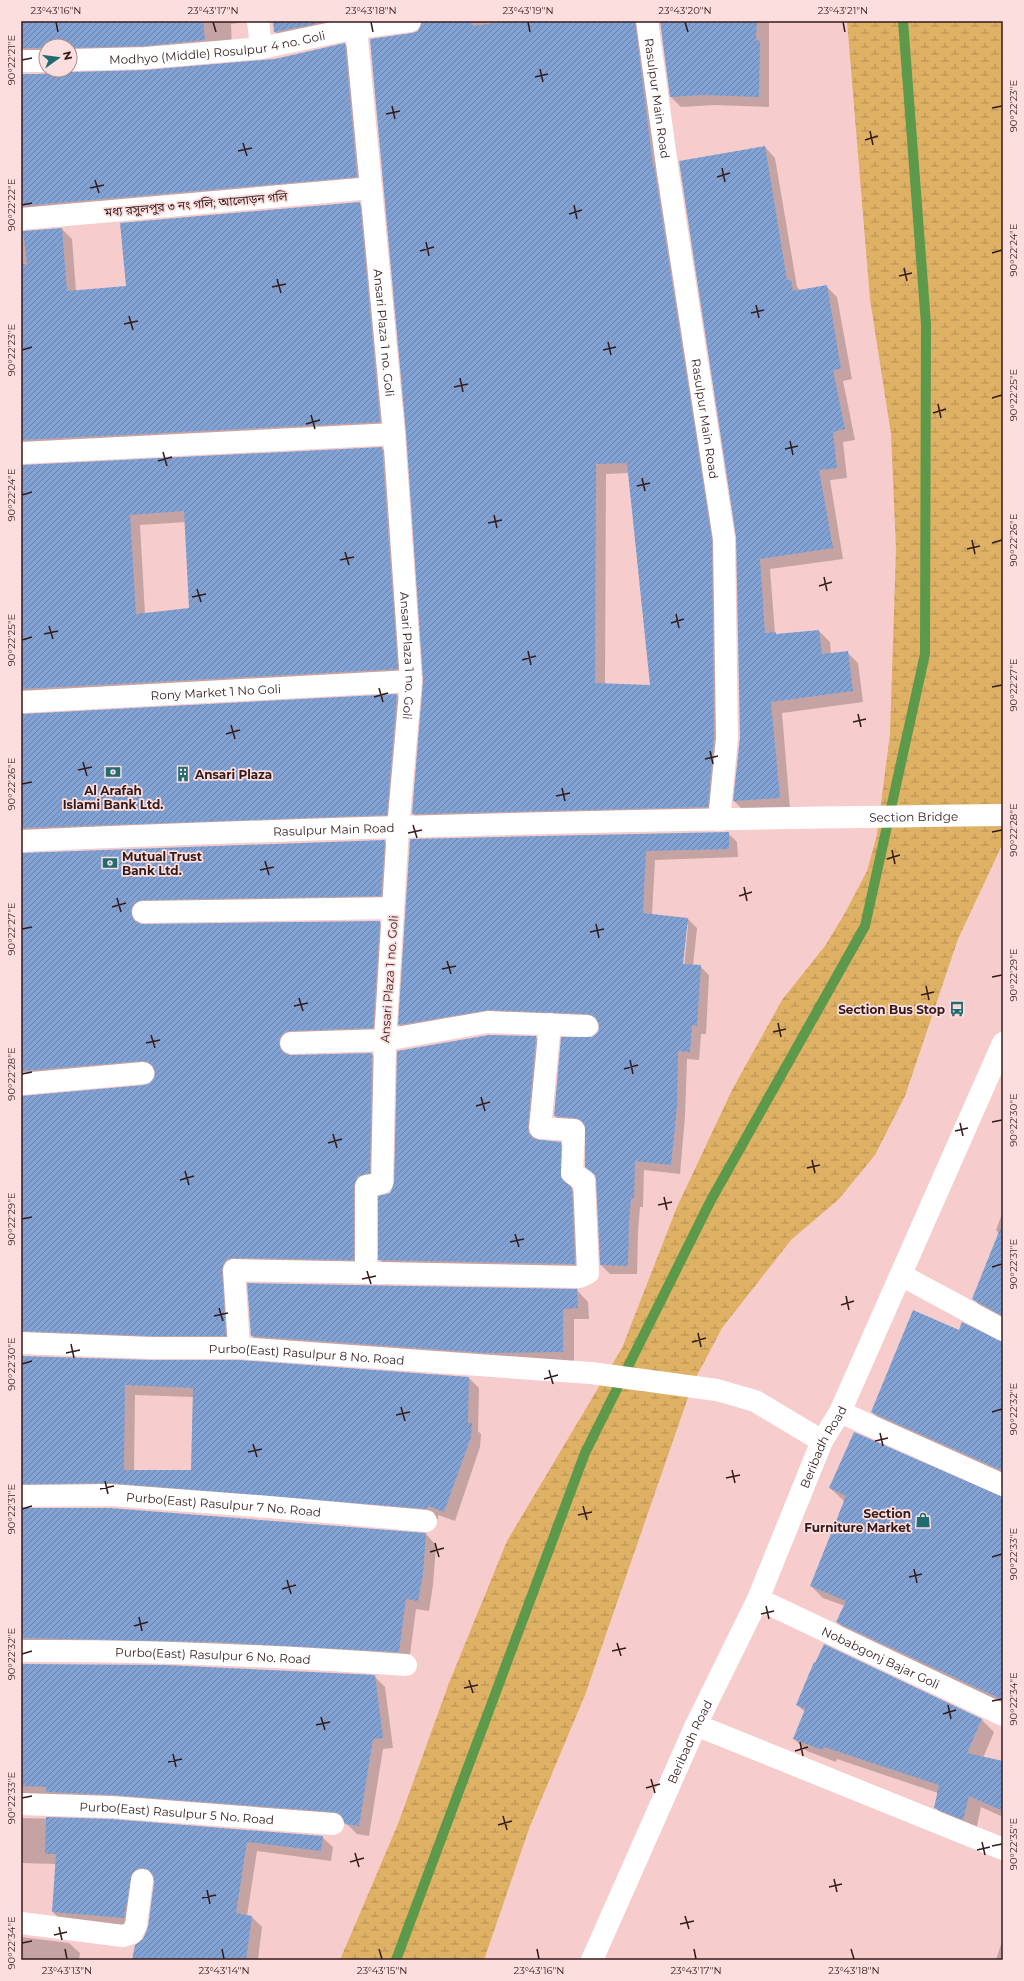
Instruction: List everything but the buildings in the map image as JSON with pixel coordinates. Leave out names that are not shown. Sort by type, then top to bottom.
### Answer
[{"type":"main road","points":[[258,21],[261,48]]},
{"type":"main road","name":"Modhyo (Middle) Rosulpur 4 no. Goli","points":[[78,60],[145,58],[261,48],[356,28],[410,21]]},
{"type":"main road","name":"Rasulpur Main Road","points":[[647,21],[668,173],[724,539],[727,738],[719,820]]},
{"type":"main road","name":"Ansari Plaza 1 no. Goli","points":[[356,28],[394,434],[411,681],[398,828],[384,1040],[382,1183],[366,1186],[366,1272]]},
{"type":"main road","points":[[21,61],[38,61]]},
{"type":"main road","name":"মধ্য রসুলপুর ৩ নং গলি; আলোড়ন গলি","points":[[21,220],[371,188]]},
{"type":"main road","points":[[21,452],[394,434]]},
{"type":"main road","name":"Rony Market 1 No Goli","points":[[21,702],[411,681]]},
{"type":"main road","name":"Section Bridge","points":[[825,817],[1003,815]]},
{"type":"main road","name":"Rasulpur Main Road","points":[[21,841],[181,834],[654,820],[825,817]]},
{"type":"main road","points":[[143,912],[393,908]]},
{"type":"main road","points":[[291,1043],[384,1040],[488,1022],[587,1026]]},
{"type":"main road","points":[[239,1348],[234,1270],[580,1277],[588,1273],[584,1181],[572,1173],[574,1130],[540,1128],[550,1024]]},
{"type":"main road","name":"Beribadh Road","points":[[592,1960],[696,1725],[758,1599],[822,1441],[840,1412],[1003,1043]]},
{"type":"main road","points":[[21,1084],[143,1073]]},
{"type":"main road","points":[[901,1274],[1003,1330]]},
{"type":"main road","name":"Purbo(East) Rasulpur 8 No. Road","points":[[21,1343],[152,1348],[239,1348],[591,1373],[717,1390],[755,1401],[822,1441]]},
{"type":"main road","points":[[840,1412],[1003,1485]]},
{"type":"main road","name":"Purbo(East) Rasulpur 7 No. Road","points":[[21,1496],[110,1495],[426,1521]]},
{"type":"main road","name":"Nobabgonj Bajar Goli","points":[[758,1599],[1003,1715]]},
{"type":"main road","name":"Purbo(East) Rasulpur 6 No. Road","points":[[21,1651],[132,1650],[406,1665]]},
{"type":"main road","points":[[696,1725],[1003,1849]]},
{"type":"main road","name":"Purbo(East) Rasulpur 5 No. Road","points":[[21,1804],[112,1807],[333,1824]]},
{"type":"main road","points":[[21,1923],[123,1936],[132,1933],[136,1925],[142,1880]]},
{"type":"green space","points":[[847,21],[1003,21],[1003,843],[958,939],[905,1096],[875,1155],[839,1199],[791,1240],[722,1328],[693,1383],[585,1695],[530,1826],[484,1960],[340,1960],[398,1824],[449,1683],[507,1541],[622,1348],[677,1207],[732,1090],[782,1000],[825,946],[845,913],[867,871],[877,835],[890,734],[896,549],[891,434],[870,299]]},
{"type":"waterway","points":[[396,1960],[585,1453],[711,1200],[865,926],[925,654],[926,324],[903,21]]},
{"type":"place","name":"Al Arafah Islami Bank Ltd.","points":[[113,772]]},
{"type":"place","name":"Ansari Plaza","points":[[183,774]]},
{"type":"place","name":"Mutual Trust Bank Ltd.","points":[[110,863]]},
{"type":"place","name":"Section Bus Stop","points":[[957,1009]]},
{"type":"place","name":"Section Furniture Market","points":[[923,1520]]}]
